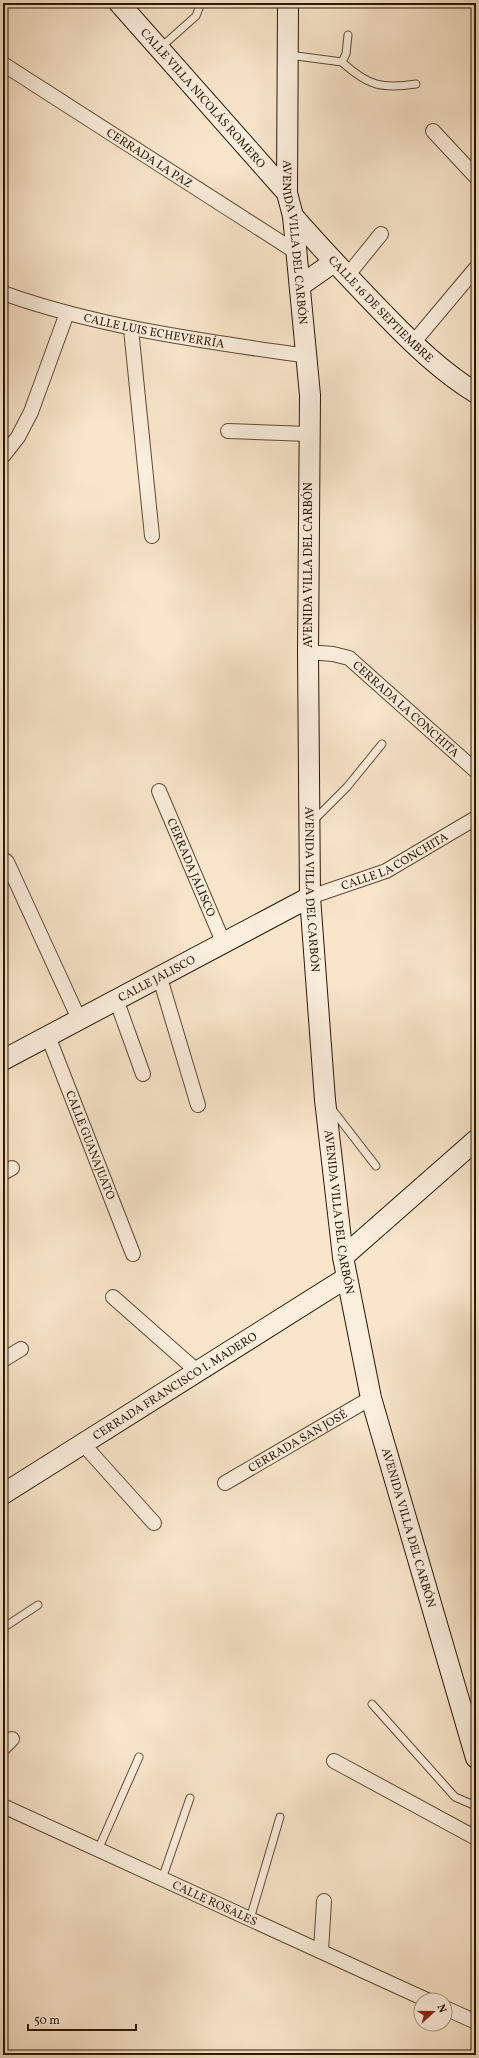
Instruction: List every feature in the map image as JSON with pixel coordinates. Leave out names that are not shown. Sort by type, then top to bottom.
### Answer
[{"type":"main road","name":"CALLE VILLA NICOLÁS ROMERO","points":[[119,3],[287,193]]},
{"type":"main road","name":"AVENIDA VILLA DEL CARBÓN","points":[[288,3],[287,193],[293,216],[301,285],[310,395],[308,652],[310,897],[325,1100],[346,1278],[371,1398],[476,1758]]},
{"type":"main road","name":"CALLE 16 DE SEPTIEMBRE","points":[[293,216],[340,269],[413,343],[442,368],[476,393]]},
{"type":"main road","points":[[301,285],[340,269]]},
{"type":"main road","name":"CALLE JALISCO","points":[[3,1060],[310,897]]},
{"type":"main road","points":[[343,1257],[476,1140]]},
{"type":"main road","name":"CERRADA FRANCISCO I. MADERO","points":[[3,1494],[346,1278]]},
{"type":"street","name":"CERRADA LA PAZ","points":[[3,64],[296,252]]},
{"type":"street","points":[[433,131],[476,177]]},
{"type":"street","points":[[340,269],[381,234]]},
{"type":"street","points":[[413,343],[476,268]]},
{"type":"street","name":"CALLE LUIS ECHEVERRÍA","points":[[3,293],[67,313],[131,329],[307,356]]},
{"type":"street","points":[[3,456],[18,437],[31,412],[67,313]]},
{"type":"street","points":[[131,329],[152,536]]},
{"type":"street","points":[[228,431],[309,434]]},
{"type":"street","name":"CERRADA LA CONCHITA","points":[[308,652],[334,654],[349,658],[476,771]]},
{"type":"street","name":"CERRADA JALISCO","points":[[159,791],[224,944]]},
{"type":"street","name":"CALLE LA CONCHITA","points":[[310,897],[386,871],[476,818]]},
{"type":"street","points":[[3,859],[7,862],[79,1019]]},
{"type":"street","points":[[160,978],[198,1105]]},
{"type":"street","points":[[116,999],[143,1074]]},
{"type":"street","name":"CALLE GUANAJUATO","points":[[48,1036],[133,1254]]},
{"type":"street","points":[[113,1297],[198,1372]]},
{"type":"street","points":[[3,1360],[21,1349]]},
{"type":"street","name":"CERRADA SAN JOSÉ","points":[[225,1483],[371,1398]]},
{"type":"street","points":[[83,1444],[154,1523]]},
{"type":"street","points":[[334,1761],[476,1838]]},
{"type":"street","name":"CALLE ROSALES","points":[[3,1806],[413,1994]]},
{"type":"street","points":[[321,1951],[324,1901]]},
{"type":"street","points":[[453,2012],[476,2022]]},
{"type":"lane","points":[[160,48],[196,16],[201,3]]},
{"type":"lane","points":[[342,62],[346,54],[348,35]]},
{"type":"lane","points":[[287,55],[342,62],[358,76],[371,83],[393,87],[416,84]]},
{"type":"lane","points":[[310,824],[347,787],[382,744]]},
{"type":"lane","points":[[325,1100],[376,1166]]},
{"type":"lane","points":[[3,1628],[38,1605]]},
{"type":"lane","points":[[372,1704],[455,1797],[476,1806]]},
{"type":"lane","points":[[98,1850],[139,1757]]},
{"type":"lane","points":[[162,1879],[190,1798]]},
{"type":"lane","points":[[250,1919],[280,1817]]}]
